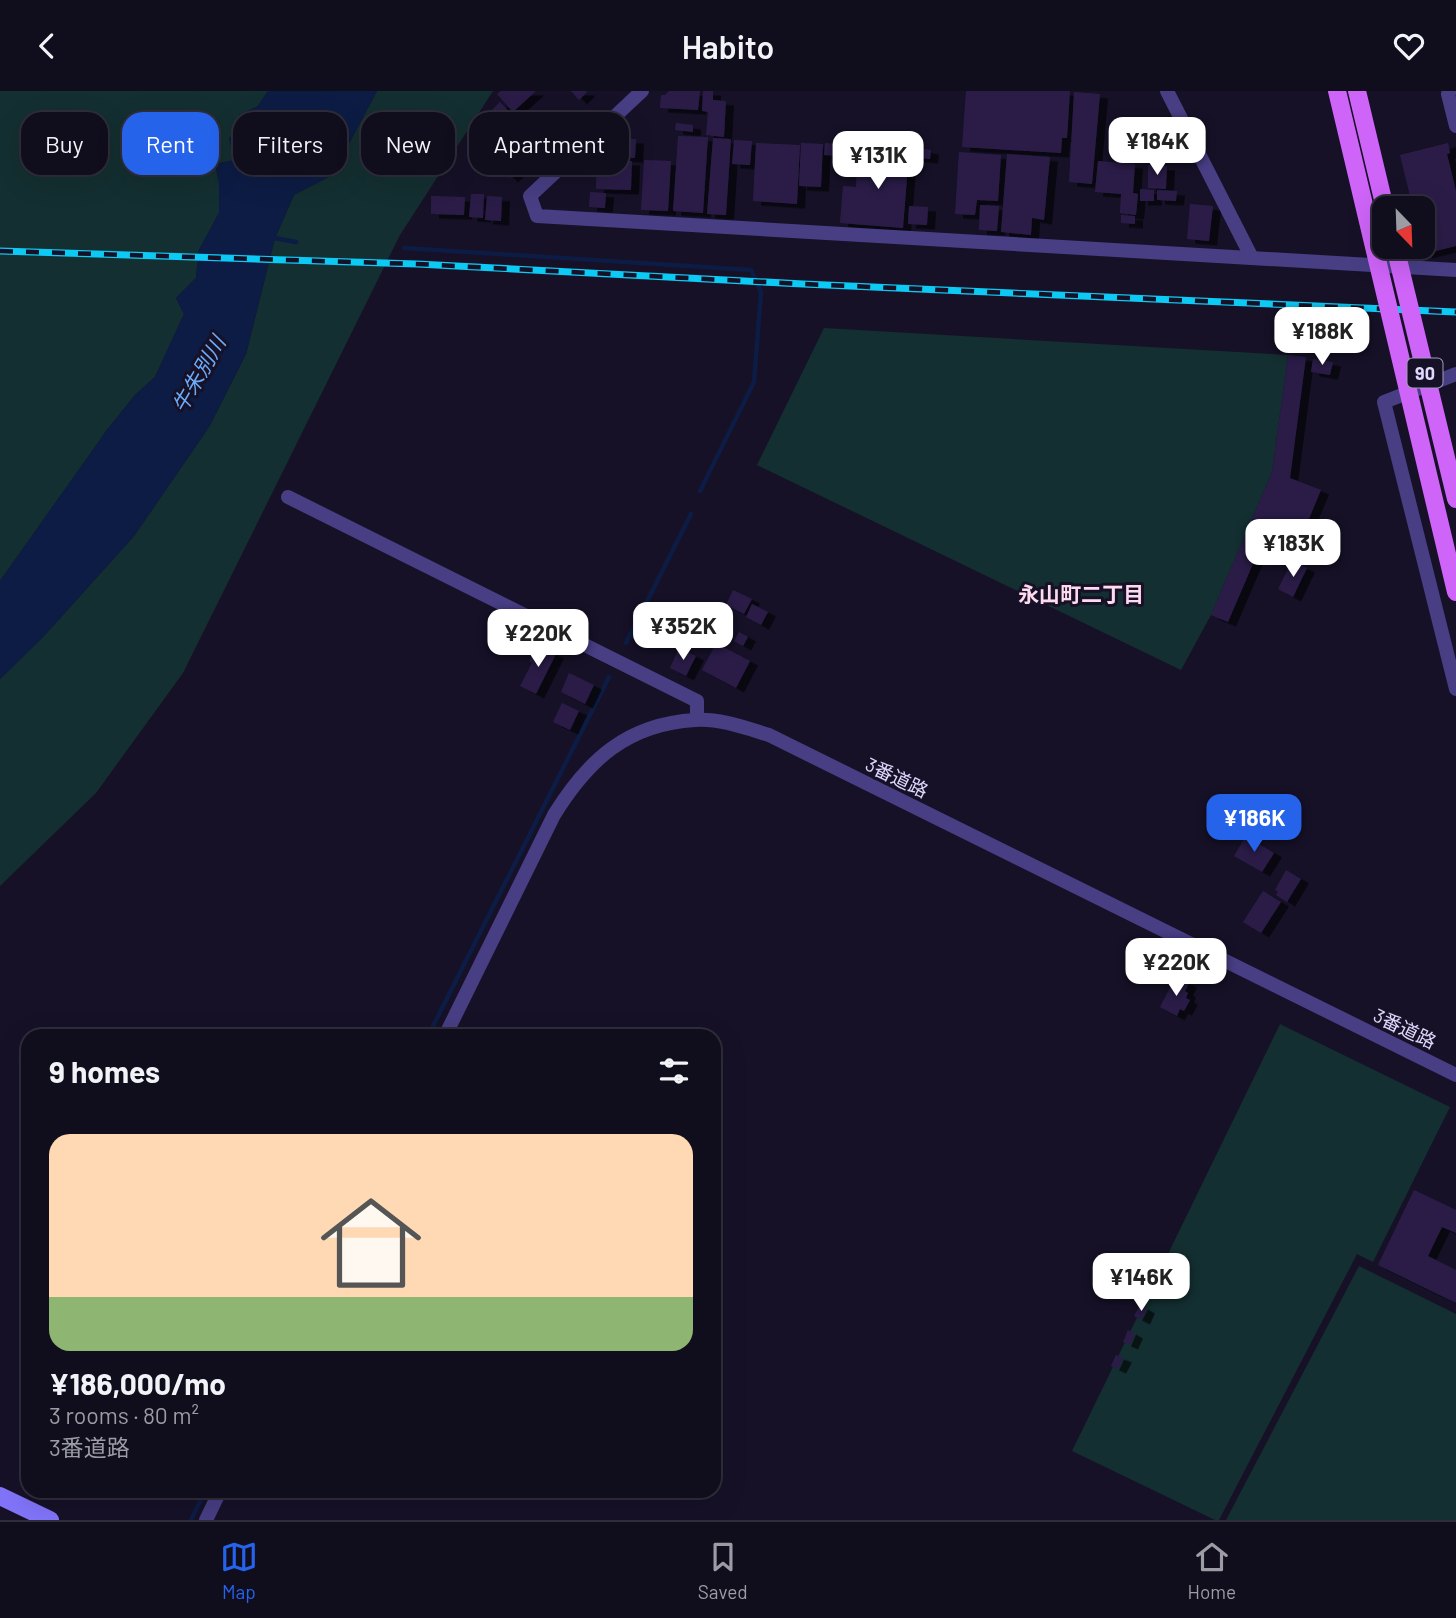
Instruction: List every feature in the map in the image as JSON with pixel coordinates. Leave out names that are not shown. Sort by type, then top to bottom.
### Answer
[{"type":"main road","name":"90","points":[[1337,91],[1456,592]]},
{"type":"main road","points":[[1357,91],[1382,196]]},
{"type":"main road","name":"90","points":[[1398,259],[1456,499]]},
{"type":"street","points":[[642,91],[530,196],[537,216],[1456,270]]},
{"type":"street","points":[[1167,91],[1251,258]]},
{"type":"street","points":[[1450,91],[1448,94],[1456,126]]},
{"type":"street","points":[[1455,379],[1384,402],[1456,688]]},
{"type":"street","points":[[288,497],[697,701],[697,719]]},
{"type":"street","name":"3番道路","points":[[448,1029],[554,815],[573,784],[597,759],[625,740],[657,726],[697,719],[736,725],[769,735],[1456,1075]]},
{"type":"street","points":[[0,1496],[50,1520]]},
{"type":"street","points":[[206,1520],[217,1498]]},
{"type":"green space","points":[[0,91],[268,91],[258,106],[245,112],[233,112],[233,135],[229,138],[233,160],[219,163],[219,112],[122,112],[122,175],[217,175],[219,213],[199,250],[196,278],[176,298],[184,314],[155,377],[135,395],[107,430],[0,581]]},
{"type":"green space","points":[[377,91],[493,91],[479,112],[469,112],[469,128],[455,150],[455,112],[366,112]]},
{"type":"green space","points":[[361,121],[361,175],[439,175],[400,235],[183,673],[96,793],[0,886],[0,679],[44,636],[134,536],[209,427],[246,354],[275,238],[294,195],[332,175],[347,175],[347,147]]},
{"type":"green space","points":[[824,328],[1288,355],[1272,472],[1211,615],[1181,670],[757,465]]},
{"type":"green space","points":[[1280,1024],[1450,1107],[1373,1262],[1357,1254],[1219,1520],[1215,1520],[1072,1451]]},
{"type":"green space","points":[[1359,1266],[1456,1314],[1456,1520],[1226,1520]]},
{"type":"water","name":"牛朱別川","points":[[268,91],[377,91],[366,112],[361,112],[361,121],[347,147],[347,112],[245,112],[258,106]]},
{"type":"water","name":"牛朱別川","points":[[233,135],[233,153],[229,138]]},
{"type":"water","name":"牛朱別川","points":[[233,160],[233,175],[332,175],[294,195],[275,238],[246,354],[209,427],[134,536],[44,636],[0,679],[0,581],[107,430],[135,395],[155,377],[184,314],[176,298],[196,278],[199,250],[219,213],[219,163]]},
{"type":"building","points":[[501,91],[536,91],[513,112],[497,94]]},
{"type":"building","points":[[571,91],[586,91],[587,92],[579,100]]},
{"type":"building","points":[[669,91],[700,91],[698,110],[660,108],[661,95]]},
{"type":"building","points":[[703,91],[713,91],[713,100],[726,101],[724,137],[706,135],[708,112],[702,111]]},
{"type":"building","points":[[966,91],[1070,91],[1067,138],[1062,138],[1061,153],[962,147]]},
{"type":"building","points":[[1074,92],[1100,94],[1092,184],[1069,182]]},
{"type":"building","points":[[500,102],[510,112],[490,112]]},
{"type":"building","points":[[676,123],[693,125],[693,132],[675,130]]},
{"type":"building","points":[[678,136],[708,137],[703,213],[673,211]]},
{"type":"building","points":[[713,138],[731,139],[726,215],[707,214]]},
{"type":"building","points":[[629,139],[636,139],[635,158],[629,158]]},
{"type":"building","points":[[734,140],[752,141],[750,165],[732,164]]},
{"type":"building","points":[[756,143],[800,145],[797,204],[753,201]]},
{"type":"building","points":[[801,143],[823,144],[821,187],[799,186]]},
{"type":"building","points":[[825,143],[839,144],[838,156],[824,155]]},
{"type":"building","points":[[1448,143],[1450,153],[1447,154],[1456,191],[1456,246],[1435,251],[1435,196],[1410,196],[1400,155]]},
{"type":"building","points":[[914,147],[931,150],[930,159],[912,157]]},
{"type":"building","points":[[865,149],[909,153],[903,228],[840,223],[843,186],[856,187],[857,163],[864,164]]},
{"type":"building","points":[[959,152],[1001,155],[998,201],[977,200],[975,215],[955,214]]},
{"type":"building","points":[[1007,154],[1050,157],[1044,220],[1032,218],[1031,235],[1001,232]]},
{"type":"building","points":[[644,160],[671,161],[668,211],[641,210]]},
{"type":"building","points":[[629,161],[632,161],[631,190],[596,189],[596,175],[629,175]]},
{"type":"building","points":[[1098,161],[1135,164],[1133,193],[1138,194],[1136,215],[1120,213],[1121,194],[1095,192]]},
{"type":"building","points":[[1148,165],[1167,166],[1166,189],[1148,188]]},
{"type":"building","points":[[1140,189],[1154,190],[1154,201],[1140,201]]},
{"type":"building","points":[[1157,190],[1177,191],[1176,201],[1157,200]]},
{"type":"building","points":[[590,192],[606,193],[605,208],[589,207]]},
{"type":"building","points":[[471,194],[484,194],[483,218],[469,217]]},
{"type":"building","points":[[431,196],[465,197],[464,215],[431,214]]},
{"type":"building","points":[[487,196],[502,197],[501,221],[485,220]]},
{"type":"building","points":[[1190,204],[1213,206],[1209,241],[1187,239]]},
{"type":"building","points":[[980,205],[999,206],[997,231],[979,230]]},
{"type":"building","points":[[909,206],[928,207],[927,225],[908,224]]},
{"type":"building","points":[[1121,215],[1135,216],[1135,224],[1121,223]]},
{"type":"building","points":[[1288,355],[1306,357],[1290,478],[1321,490],[1298,545],[1267,531],[1228,622],[1211,615],[1272,472]]},
{"type":"building","points":[[1313,359],[1333,362],[1330,375],[1311,372]]},
{"type":"building","points":[[1292,561],[1307,568],[1293,597],[1278,589]]},
{"type":"building","points":[[733,590],[752,599],[744,614],[726,605]]},
{"type":"building","points":[[752,604],[768,612],[761,625],[746,617]]},
{"type":"building","points":[[685,619],[697,624],[691,635],[680,629]]},
{"type":"building","points":[[739,632],[748,637],[743,646],[734,641]]},
{"type":"building","points":[[547,637],[561,644],[557,651],[543,645]]},
{"type":"building","points":[[716,643],[750,661],[736,688],[702,670]]},
{"type":"building","points":[[537,644],[556,654],[536,694],[520,686],[532,663],[529,661]]},
{"type":"building","points":[[679,648],[696,656],[686,676],[670,668]]},
{"type":"building","points":[[569,673],[594,685],[585,704],[561,692]]},
{"type":"building","points":[[562,703],[579,711],[570,730],[553,722]]},
{"type":"building","points":[[1246,836],[1274,853],[1262,872],[1234,856]]},
{"type":"building","points":[[1286,870],[1301,879],[1287,902],[1276,895],[1278,891],[1275,890]]},
{"type":"building","points":[[1263,891],[1281,902],[1261,933],[1243,922]]},
{"type":"building","points":[[1181,979],[1189,983],[1185,991],[1188,993],[1186,998],[1190,1000],[1184,1011],[1180,1009],[1177,1016],[1160,1007],[1172,984],[1176,987]]},
{"type":"building","points":[[1414,1190],[1456,1210],[1456,1233],[1442,1227],[1428,1256],[1456,1270],[1456,1303],[1378,1265]]},
{"type":"building","points":[[1140,1305],[1147,1309],[1142,1320],[1134,1316]]},
{"type":"building","points":[[1128,1330],[1135,1334],[1130,1345],[1123,1342]]},
{"type":"building","points":[[1116,1355],[1124,1358],[1118,1369],[1111,1366]]},
{"type":"waterway","points":[[269,237],[296,242]]},
{"type":"waterway","points":[[404,248],[751,270],[761,292],[754,382],[700,491]]},
{"type":"waterway","points":[[626,643],[691,514]]},
{"type":"waterway","points":[[432,1029],[609,677]]},
{"type":"waterway","points":[[191,1520],[202,1498]]},
{"type":"railway","points":[[0,251],[417,264],[803,284],[1456,312]]},
{"type":"district","name":"永山町二丁目","points":[[1081,593]]}]
